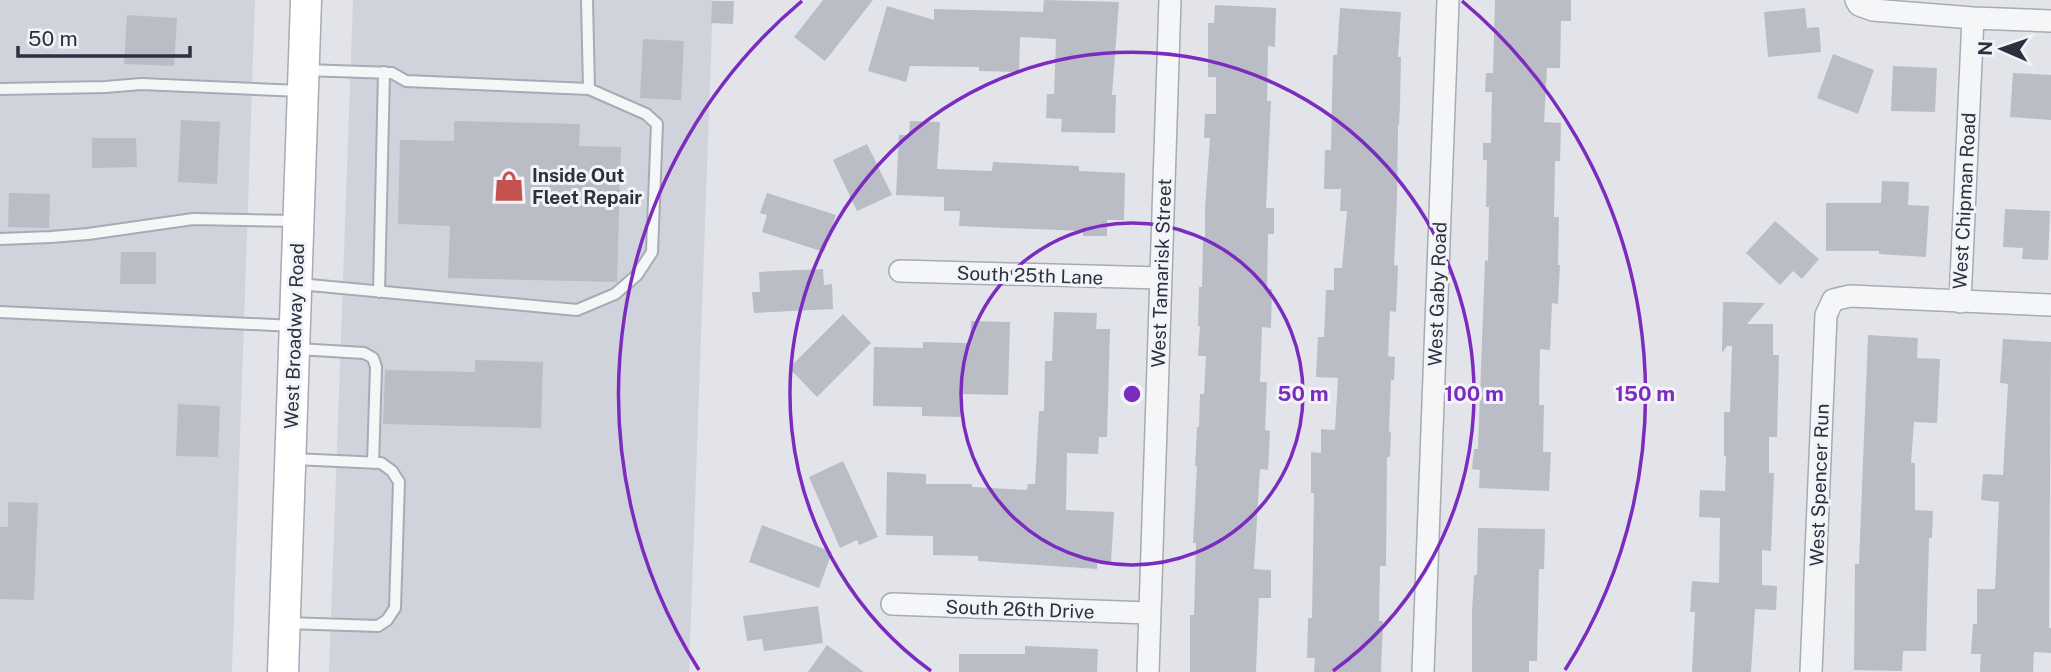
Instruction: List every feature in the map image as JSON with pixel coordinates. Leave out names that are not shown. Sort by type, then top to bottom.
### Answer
[{"type":"main road","name":"West Broadway Road","points":[[282,672],[306,0]]},
{"type":"street","name":"West Tamarisk Street","points":[[1147,672],[1170,0]]},
{"type":"street","name":"West Gaby Road","points":[[1423,672],[1448,0]]},
{"type":"street","points":[[1857,3],[1873,10],[2051,21]]},
{"type":"street","name":"West Chipman Road","points":[[1959,302],[1972,18]]},
{"type":"street","name":"South 25th Lane","points":[[900,271],[1161,278]]},
{"type":"street","name":"West Spencer Run","points":[[1811,672],[1826,315],[1833,300],[1850,296],[1959,302]]},
{"type":"street","points":[[1959,302],[2051,305]]},
{"type":"street","name":"South 26th Drive","points":[[891,604],[1149,613]]},
{"type":"lane","points":[[587,0],[589,89]]},
{"type":"lane","points":[[379,292],[384,72]]},
{"type":"lane","points":[[0,89],[105,87],[141,83],[303,81],[384,72],[392,73],[406,81],[589,89],[646,114],[657,124],[652,252],[637,275],[615,294],[577,310],[296,283]]},
{"type":"lane","points":[[0,239],[63,236],[193,219],[298,221]]},
{"type":"lane","points":[[0,312],[294,337],[364,353],[373,358],[376,367],[373,463]]},
{"type":"lane","points":[[284,624],[377,626],[387,620],[395,608],[399,482],[392,471],[381,463],[290,459]]},
{"type":"shaded area","points":[[0,0],[255,0],[232,672],[0,672]]},
{"type":"shaded area","points":[[353,0],[713,0],[689,672],[329,672]]},
{"type":"building","points":[[823,0],[873,0],[825,61],[794,37]]},
{"type":"building","points":[[1044,0],[1119,2],[1112,95],[1116,95],[1115,133],[1061,132],[1062,119],[1046,118],[1047,94],[1054,94],[1056,39],[1020,37],[1019,72],[979,71],[979,67],[910,66],[906,82],[868,71],[887,6],[934,20],[934,9],[1043,12]]},
{"type":"building","points":[[1495,0],[1571,0],[1571,21],[1561,21],[1560,68],[1547,68],[1544,122],[1561,123],[1560,161],[1555,161],[1554,217],[1559,217],[1558,304],[1552,303],[1550,350],[1540,349],[1539,405],[1544,405],[1543,452],[1551,452],[1549,491],[1479,488],[1480,470],[1472,469],[1474,449],[1478,449],[1485,260],[1488,261],[1489,207],[1486,207],[1487,160],[1483,160],[1483,143],[1491,143],[1492,92],[1485,92],[1486,73],[1493,73]]},
{"type":"building","points":[[712,1],[734,1],[733,24],[711,23]]},
{"type":"building","points":[[1215,5],[1276,8],[1275,47],[1268,46],[1267,101],[1271,101],[1266,208],[1274,208],[1274,234],[1268,234],[1267,289],[1272,289],[1271,328],[1262,327],[1260,382],[1267,382],[1265,430],[1270,431],[1268,470],[1260,469],[1254,569],[1271,570],[1271,598],[1259,598],[1256,672],[1190,672],[1190,615],[1194,615],[1196,543],[1193,543],[1195,466],[1200,394],[1204,394],[1206,356],[1198,356],[1199,287],[1202,287],[1210,138],[1204,138],[1205,114],[1216,114],[1216,77],[1208,77],[1208,23],[1214,23]]},
{"type":"building","points":[[1340,8],[1401,12],[1394,265],[1398,266],[1396,312],[1390,311],[1388,356],[1395,357],[1394,380],[1391,380],[1390,457],[1387,457],[1386,566],[1380,566],[1379,621],[1383,621],[1381,672],[1314,672],[1315,658],[1307,658],[1308,618],[1312,618],[1314,493],[1311,493],[1311,452],[1321,453],[1321,429],[1335,430],[1338,378],[1316,377],[1318,337],[1324,337],[1326,290],[1334,290],[1334,268],[1342,268],[1347,211],[1340,211],[1341,189],[1324,189],[1325,150],[1331,150],[1333,55],[1337,55]]},
{"type":"building","points":[[1805,8],[1807,28],[1819,27],[1821,52],[1768,57],[1764,12]]},
{"type":"building","points":[[127,15],[177,18],[174,66],[124,64]]},
{"type":"building","points":[[643,39],[684,41],[681,100],[640,98]]},
{"type":"building","points":[[1833,54],[1874,70],[1858,114],[1817,98]]},
{"type":"building","points":[[1893,66],[1937,68],[1935,112],[1891,111]]},
{"type":"building","points":[[2013,73],[2051,75],[2051,120],[2010,117]]},
{"type":"building","points":[[181,120],[220,122],[217,184],[178,182]]},
{"type":"building","name":"Inside Out Fleet Repair","points":[[454,121],[580,124],[579,146],[621,147],[617,282],[448,278],[450,226],[398,224],[400,140],[454,141]]},
{"type":"building","points":[[910,121],[940,122],[937,169],[992,171],[993,162],[1079,166],[1079,171],[1125,173],[1124,220],[1107,220],[1107,236],[1083,236],[1083,231],[959,226],[960,211],[944,211],[944,197],[896,195],[899,135],[909,135]]},
{"type":"building","points":[[92,138],[136,138],[137,167],[92,168]]},
{"type":"building","points":[[867,144],[892,195],[857,211],[833,160]]},
{"type":"building","points":[[1882,181],[1909,182],[1908,205],[1929,206],[1926,257],[1879,254],[1879,251],[1826,251],[1826,203],[1881,203]]},
{"type":"building","points":[[9,193],[50,194],[49,228],[8,227]]},
{"type":"building","points":[[767,193],[836,215],[824,252],[762,232],[767,215],[760,213]]},
{"type":"building","points":[[2005,209],[2050,211],[2048,260],[2022,259],[2023,248],[2003,247]]},
{"type":"building","points":[[1775,221],[1819,259],[1802,279],[1793,271],[1780,285],[1746,253]]},
{"type":"building","points":[[121,252],[156,252],[156,284],[120,284]]},
{"type":"building","points":[[823,269],[824,285],[832,284],[833,309],[754,313],[752,292],[760,292],[759,272]]},
{"type":"building","points":[[1723,302],[1765,303],[1747,324],[1773,324],[1773,355],[1779,355],[1777,437],[1769,437],[1769,473],[1774,473],[1771,551],[1762,550],[1762,585],[1777,586],[1776,610],[1755,609],[1751,672],[1692,672],[1695,612],[1690,612],[1692,581],[1719,583],[1720,518],[1699,517],[1700,490],[1725,491],[1724,412],[1730,412],[1732,346],[1727,346],[1722,353]]},
{"type":"building","points":[[1054,312],[1097,313],[1096,329],[1110,329],[1107,437],[1099,437],[1098,454],[1067,453],[1066,510],[1114,512],[1111,562],[1097,561],[1097,569],[978,561],[978,556],[933,555],[933,536],[886,535],[887,472],[926,474],[926,484],[972,484],[972,487],[1027,490],[1028,484],[1035,484],[1039,411],[1044,411],[1045,361],[1052,361]]},
{"type":"building","points":[[843,314],[871,343],[817,397],[789,368]]},
{"type":"building","points":[[971,321],[1010,322],[1008,395],[961,394],[961,417],[922,416],[922,407],[873,406],[874,347],[923,348],[923,342],[970,343]]},
{"type":"building","points":[[1868,335],[1918,338],[1917,358],[1940,359],[1937,423],[1914,422],[1911,463],[1915,463],[1915,510],[1933,511],[1932,538],[1929,538],[1926,651],[1903,651],[1902,671],[1854,670],[1855,564],[1859,564]]},
{"type":"building","points":[[2003,339],[2051,342],[2051,653],[2034,652],[2033,672],[1980,672],[1981,654],[1971,654],[1973,624],[1977,624],[1977,589],[1995,589],[1999,502],[1981,500],[1983,474],[2003,475],[2008,384],[2000,383]]},
{"type":"building","points":[[475,360],[543,362],[541,428],[383,424],[385,370],[475,372]]},
{"type":"building","points":[[178,404],[220,406],[218,457],[176,456]]},
{"type":"building","points":[[843,461],[878,537],[859,545],[857,540],[840,548],[809,477]]},
{"type":"building","points":[[8,502],[38,503],[34,600],[0,599],[0,527],[8,527]]},
{"type":"building","points":[[762,525],[832,552],[819,588],[749,562]]},
{"type":"building","points":[[1478,528],[1545,529],[1544,569],[1539,569],[1537,661],[1529,661],[1529,672],[1472,672],[1472,613],[1474,575],[1477,575]]},
{"type":"building","points":[[818,606],[823,643],[764,651],[762,639],[747,641],[743,616]]},
{"type":"building","points":[[827,645],[864,672],[808,672]]},
{"type":"building","points":[[1025,646],[1098,649],[1097,672],[959,672],[959,654],[1025,654]]},
{"type":"place","name":"Inside Out Fleet Repair","points":[[509,186]]}]
